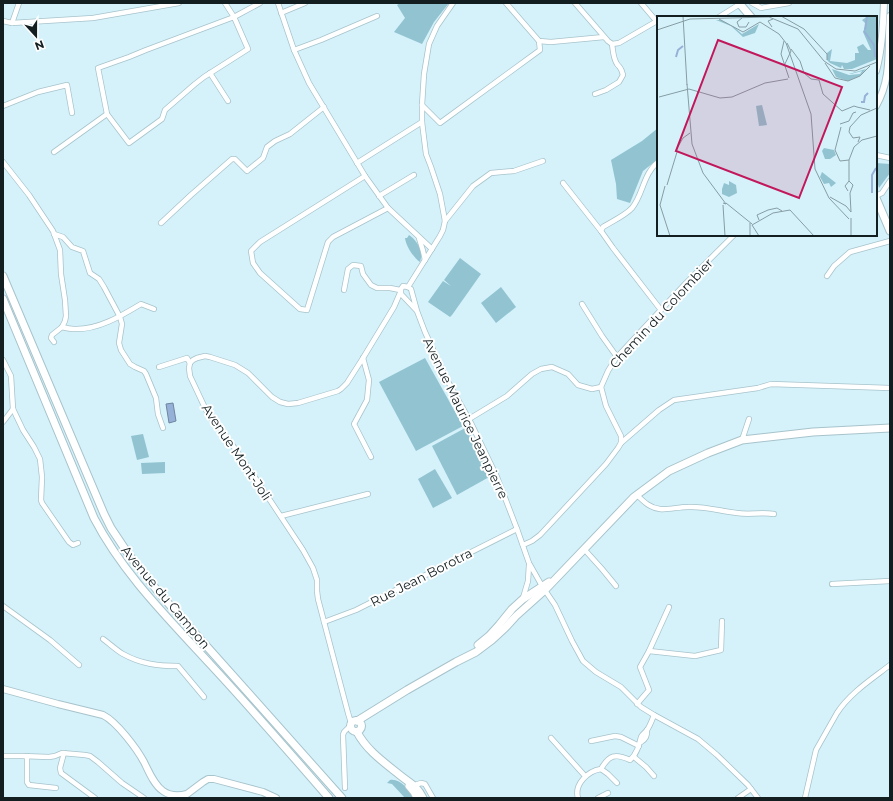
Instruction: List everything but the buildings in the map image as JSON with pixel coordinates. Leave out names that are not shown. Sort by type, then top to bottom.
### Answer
[{"type":"main road","points":[[739,4],[750,16]]},
{"type":"main road","points":[[877,199],[890,231]]},
{"type":"main road","name":"Avenue du Campon","points":[[3,276],[104,514],[129,556],[165,600],[342,798]]},
{"type":"main road","name":"Avenue du Campon","points":[[3,299],[94,518],[110,546],[153,601],[329,798]]},
{"type":"main road","points":[[423,798],[415,786],[403,778],[365,746],[357,732],[352,731],[353,723],[406,690],[476,652],[492,640],[543,588],[555,579],[637,495],[669,471],[708,453],[742,440],[813,432],[890,428]]},
{"type":"main road","points":[[456,662],[488,636],[522,599],[543,588]]},
{"type":"main road","points":[[403,778],[417,798]]},
{"type":"street","points":[[12,23],[19,3]]},
{"type":"street","points":[[3,21],[12,23],[92,18],[179,3]]},
{"type":"street","points":[[225,3],[234,17],[248,49],[195,84],[165,110],[162,119],[129,143],[107,114],[98,68],[234,17],[260,3]]},
{"type":"street","points":[[278,3],[294,50],[309,83],[365,176],[388,208],[432,249]]},
{"type":"street","points":[[281,13],[305,3]]},
{"type":"street","points":[[159,367],[187,358],[190,363],[197,358],[210,356],[235,365],[248,373],[272,397],[280,402],[288,404],[304,402],[341,389],[347,383],[394,306],[403,286],[408,286],[443,230],[445,221],[440,194],[426,154],[422,122],[422,105],[424,74],[429,44],[437,26],[453,3]]},
{"type":"street","points":[[422,105],[440,123],[540,50],[539,41],[506,3]]},
{"type":"street","points":[[575,3],[608,42],[612,44],[619,43],[657,22],[641,3]]},
{"type":"street","points":[[752,4],[761,8],[788,3]]},
{"type":"street","points":[[877,67],[883,30],[884,3]]},
{"type":"street","points":[[721,16],[739,4]]},
{"type":"street","points":[[294,50],[377,16]]},
{"type":"street","points":[[877,104],[881,97],[887,76],[890,18]]},
{"type":"street","points":[[883,30],[890,30]]},
{"type":"street","points":[[539,41],[551,42],[604,36]]},
{"type":"street","points":[[595,94],[606,90],[619,82],[623,75],[621,67],[617,64],[614,56],[612,44]]},
{"type":"street","points":[[210,73],[228,101]]},
{"type":"street","points":[[3,106],[38,92],[67,85],[72,113]]},
{"type":"street","points":[[161,223],[232,159],[235,159],[247,170],[263,158],[268,147],[274,141],[290,134],[324,107]]},
{"type":"street","points":[[54,152],[107,114]]},
{"type":"street","points":[[357,163],[422,122]]},
{"type":"street","points":[[877,155],[890,158]]},
{"type":"street","points":[[445,221],[473,186],[492,173],[514,171],[543,161]]},
{"type":"street","points":[[3,162],[29,195],[54,234],[60,250],[61,274],[66,309],[65,321],[62,327],[52,335],[51,338],[54,342]]},
{"type":"street","points":[[601,231],[603,227],[631,209],[635,204],[648,173],[657,163]]},
{"type":"street","points":[[379,196],[414,175]]},
{"type":"street","points":[[365,176],[260,242],[251,251],[253,263],[260,273],[300,309],[307,310],[328,242],[333,236],[388,208]]},
{"type":"street","points":[[877,196],[882,193],[890,181]]},
{"type":"street","points":[[563,183],[661,310]]},
{"type":"street","points":[[54,234],[63,237],[72,247],[83,251],[90,273],[99,279],[104,287],[120,317],[122,324],[119,339],[120,346],[130,364],[144,371],[146,374],[156,398],[158,414],[163,428]]},
{"type":"street","name":"Chemin du Colombier","points":[[601,387],[608,371],[617,357],[733,236]]},
{"type":"street","points":[[419,237],[424,251],[425,260]]},
{"type":"street","points":[[827,276],[834,266],[850,252],[890,241]]},
{"type":"street","points":[[344,290],[348,269],[353,265],[360,266],[363,274],[371,285],[377,288],[390,288],[400,291],[401,295],[404,297]]},
{"type":"street","points":[[394,306],[404,297],[408,297],[411,289],[408,286]]},
{"type":"street","name":"Avenue Maurice Jeanpierre","points":[[411,292],[425,332],[451,388],[469,419],[495,471],[529,563],[543,588],[555,605],[583,661],[596,672],[621,687],[637,704],[654,716],[698,740],[748,785],[758,798]]},
{"type":"street","name":"Avenue Maurice Jeanpierre","points":[[404,297],[417,311]]},
{"type":"street","points":[[62,327],[72,330],[91,328],[120,317],[141,304],[154,309]]},
{"type":"street","points":[[582,304],[617,357]]},
{"type":"street","points":[[363,358],[369,380],[367,400],[354,424],[371,458]]},
{"type":"street","points":[[3,360],[11,376],[13,409],[23,430],[40,458],[42,503],[69,542],[74,545],[78,543]]},
{"type":"street","name":"Avenue Mont-Joli","points":[[190,363],[190,376],[206,410],[224,433],[281,516],[315,572],[317,580],[317,594],[324,622],[348,713],[353,723]]},
{"type":"street","points":[[469,419],[507,396],[541,368],[552,367],[568,374],[578,386],[592,389],[601,387],[606,406],[621,436],[621,443]]},
{"type":"street","points":[[523,545],[540,535],[606,464],[621,443],[659,410],[674,400],[758,388],[772,384],[890,388]]},
{"type":"street","points":[[3,422],[13,409]]},
{"type":"street","points":[[742,440],[749,419]]},
{"type":"street","points":[[281,516],[368,494]]},
{"type":"street","points":[[637,495],[650,507],[661,510],[688,507],[736,513],[750,514],[763,512],[774,514]]},
{"type":"street","name":"Rue Jean Borotra","points":[[324,622],[356,610],[517,529]]},
{"type":"street","points":[[584,549],[616,586]]},
{"type":"street","points":[[522,599],[528,581],[529,563]]},
{"type":"street","points":[[832,584],[890,581]]},
{"type":"street","points":[[3,606],[50,640],[79,665]]},
{"type":"street","points":[[637,704],[649,690],[640,667],[669,607]]},
{"type":"street","points":[[649,651],[695,656],[721,650],[722,621]]},
{"type":"street","points":[[104,639],[122,654],[140,661],[165,666],[178,666],[204,697]]},
{"type":"street","points":[[806,797],[816,750],[837,713],[860,688],[890,664]]},
{"type":"street","points":[[3,689],[108,717],[122,731],[140,756],[157,785],[168,794],[187,794],[203,782],[214,779],[263,792],[276,798]]},
{"type":"street","points":[[578,798],[577,792],[579,785],[585,776],[601,769],[610,758],[616,756],[630,760],[634,757],[643,733],[654,716]]},
{"type":"street","points":[[344,788],[343,735],[353,723]]},
{"type":"street","points":[[591,741],[615,736],[640,744]]},
{"type":"street","points":[[551,738],[585,776]]},
{"type":"street","points":[[64,753],[60,768],[61,773],[95,798]]},
{"type":"street","points":[[3,756],[52,757],[64,753],[85,755],[94,758],[122,783],[144,798]]},
{"type":"street","points":[[27,756],[27,782],[29,784],[56,788]]},
{"type":"street","points":[[634,757],[654,776]]},
{"type":"street","points":[[601,769],[617,783]]},
{"type":"street","points":[[415,786],[421,783],[425,784],[433,798]]},
{"type":"street","points":[[738,798],[751,789]]},
{"type":"street","points":[[598,798],[608,793]]},
{"type":"shaded area","points":[[400,3],[449,3],[434,22],[422,44],[394,32],[405,18],[397,5]]},
{"type":"shaded area","points":[[657,129],[657,160],[643,171],[630,203],[617,199],[616,184],[611,160],[642,141]]},
{"type":"shaded area","points":[[877,163],[890,164],[890,173],[879,188],[877,181]]},
{"type":"shaded area","points":[[409,235],[415,240],[419,247],[421,254],[420,262],[408,248],[405,238]]},
{"type":"shaded area","points":[[460,258],[481,274],[450,317],[428,302],[443,281],[451,286],[444,280]]},
{"type":"shaded area","points":[[501,287],[516,307],[496,323],[481,303]]},
{"type":"shaded area","points":[[425,358],[463,426],[416,451],[379,382]]},
{"type":"shaded area","points":[[173,403],[176,421],[169,423],[166,404]]},
{"type":"shaded area","points":[[467,427],[491,476],[457,495],[432,446]]},
{"type":"shaded area","points":[[143,434],[149,457],[137,460],[131,436]]},
{"type":"shaded area","points":[[165,462],[165,473],[142,474],[141,463]]},
{"type":"shaded area","points":[[435,469],[452,498],[433,508],[418,479]]},
{"type":"shaded area","points":[[390,780],[401,783],[407,788],[414,798],[405,798],[392,784],[387,783]]}]
